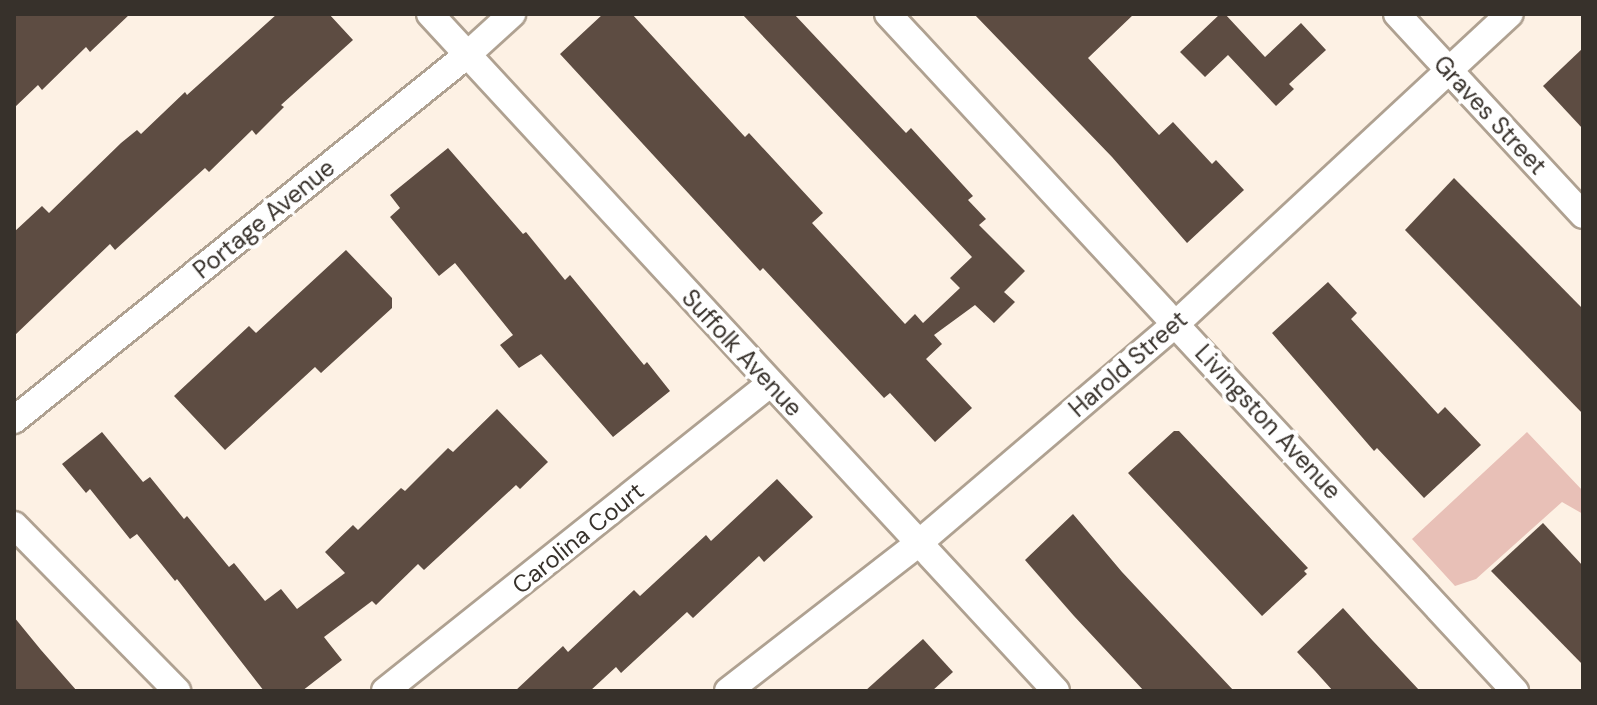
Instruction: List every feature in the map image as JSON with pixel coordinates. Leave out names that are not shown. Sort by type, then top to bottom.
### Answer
[{"type":"street","name":"Suffolk Avenue","points":[[430,14],[1056,691]]},
{"type":"street","name":"Portage Avenue","points":[[14,420],[467,55],[512,14]]},
{"type":"street","name":"Livingston Avenue","points":[[888,14],[1515,691]]},
{"type":"street","name":"Graves Street","points":[[1397,14],[1583,215]]},
{"type":"street","name":"Harold Street","points":[[728,691],[919,543],[1177,323],[1509,14]]},
{"type":"street","name":"Carolina Court","points":[[385,691],[770,384]]},
{"type":"street","points":[[14,525],[177,691]]},
{"type":"shaded area","points":[[1527,432],[1583,491],[1583,514],[1562,502],[1476,579],[1455,586],[1412,539]]},
{"type":"building","points":[[14,14],[130,14],[90,52],[86,47],[42,90],[38,85],[14,108]]},
{"type":"building","points":[[277,14],[329,14],[353,40],[281,105],[284,107],[256,135],[252,130],[209,172],[205,168],[115,250],[110,244],[14,336],[14,232],[42,206],[49,213],[121,143],[137,130],[141,134]]},
{"type":"building","points":[[603,14],[632,14],[745,137],[749,133],[823,213],[812,223],[905,324],[915,314],[923,323],[960,288],[950,278],[972,257],[742,14],[794,14],[906,133],[911,128],[973,196],[968,200],[986,219],[979,225],[1025,271],[1004,292],[1015,302],[994,323],[975,305],[934,335],[942,344],[926,359],[972,408],[935,442],[890,393],[884,398],[763,268],[760,271],[560,54]]},
{"type":"building","points":[[974,14],[1134,14],[1088,58],[1159,135],[1173,122],[1212,164],[1216,160],[1244,190],[1187,243],[1112,157]]},
{"type":"building","points":[[1220,14],[1225,14],[1265,57],[1301,23],[1326,50],[1289,84],[1294,89],[1276,106],[1228,55],[1205,77],[1180,52]]},
{"type":"building","points":[[1583,48],[1583,129],[1543,86]]},
{"type":"building","points":[[448,148],[523,234],[526,232],[565,280],[570,275],[644,365],[647,362],[670,391],[613,437],[541,354],[519,368],[500,345],[513,335],[455,263],[439,276],[390,217],[400,208],[390,195]]},
{"type":"building","points":[[1454,178],[1583,309],[1583,414],[1405,230]]},
{"type":"building","points":[[346,250],[392,298],[392,308],[321,373],[315,367],[225,450],[174,396],[249,326],[256,333]]},
{"type":"building","points":[[1328,282],[1357,313],[1351,319],[1438,414],[1445,407],[1481,445],[1424,498],[1377,448],[1374,451],[1272,333]]},
{"type":"building","points":[[497,409],[548,462],[520,489],[516,485],[424,570],[418,564],[376,605],[372,601],[324,637],[342,660],[302,691],[264,691],[177,579],[175,581],[137,534],[130,539],[90,489],[86,493],[62,464],[102,432],[143,482],[150,477],[184,519],[187,516],[229,567],[234,563],[265,601],[281,589],[297,609],[345,573],[325,552],[353,525],[358,530],[401,488],[405,491],[448,448],[453,452]]},
{"type":"building","points":[[1174,431],[1179,431],[1308,568],[1304,571],[1307,574],[1262,616],[1128,473]]},
{"type":"building","points":[[777,479],[813,517],[764,562],[759,556],[693,618],[687,612],[621,673],[616,667],[590,691],[515,691],[563,646],[568,652],[634,590],[640,596],[706,535],[711,541]]},
{"type":"building","points":[[1073,514],[1122,572],[1234,691],[1144,691],[1074,616],[1025,560]]},
{"type":"building","points":[[1543,523],[1583,566],[1583,665],[1491,571]]},
{"type":"building","points":[[1343,608],[1420,691],[1333,691],[1297,652]]},
{"type":"building","points":[[14,617],[41,650],[77,691],[14,691]]},
{"type":"building","points":[[923,639],[953,672],[932,691],[865,691]]}]
